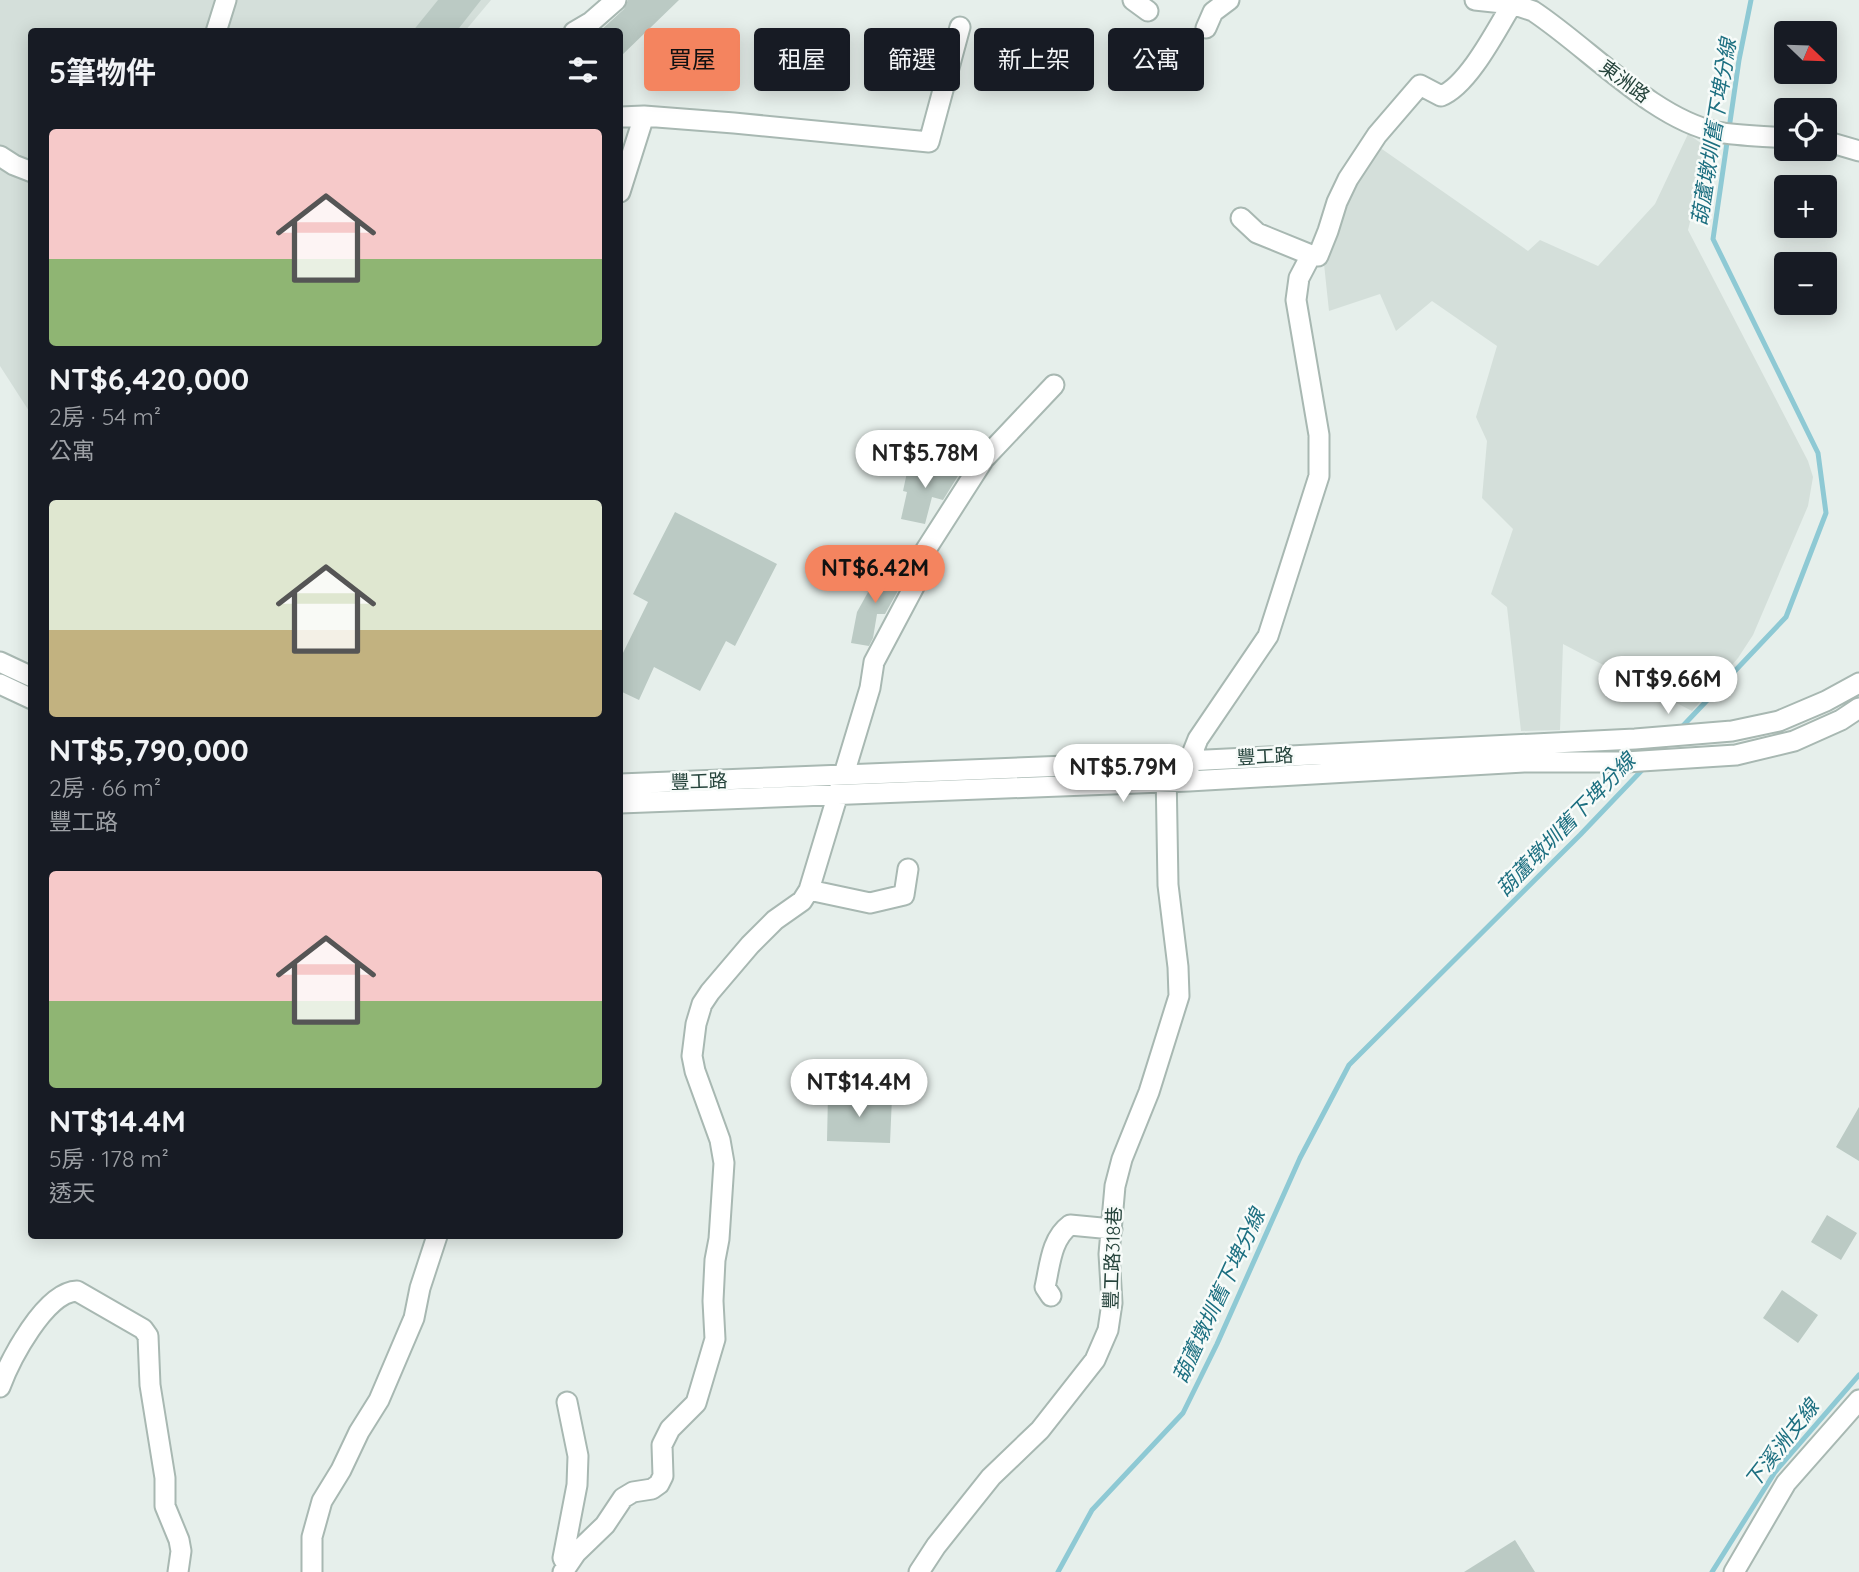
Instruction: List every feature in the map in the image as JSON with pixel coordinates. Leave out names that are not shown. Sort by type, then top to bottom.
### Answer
[{"type":"street","points":[[217,28],[226,0]]},
{"type":"street","points":[[581,28],[617,0]]},
{"type":"street","points":[[1206,28],[1213,12],[1229,0]]},
{"type":"street","name":"東洲路","points":[[1475,0],[1512,4],[1533,11],[1661,108],[1687,121],[1726,133],[1774,137]]},
{"type":"street","points":[[1241,218],[1257,233],[1318,256],[1342,190],[1377,135],[1420,85],[1441,96],[1451,92],[1490,41],[1512,4]]},
{"type":"street","points":[[623,117],[644,116],[929,142],[960,27]]},
{"type":"street","points":[[623,182],[644,116]]},
{"type":"street","points":[[1837,145],[1859,151]]},
{"type":"street","points":[[0,156],[28,171]]},
{"type":"street","points":[[1189,781],[1190,759],[1198,739],[1268,636],[1319,475],[1320,435],[1296,300],[1299,278],[1311,255]]},
{"type":"street","points":[[565,1568],[605,1525],[623,1498],[633,1492],[652,1489],[659,1484],[663,1476],[662,1445],[670,1429],[691,1411],[699,1394],[715,1339],[715,1260],[724,1163],[720,1140],[692,1056],[696,1024],[702,1004],[750,944],[775,920],[802,901],[809,890],[870,688],[874,662],[925,566],[918,562],[984,459],[1054,385]]},
{"type":"street","points":[[0,662],[28,675]]},
{"type":"street","name":"豐工路","points":[[623,784],[1166,762],[1635,739],[1732,731],[1779,720],[1826,701],[1859,682]]},
{"type":"street","points":[[0,684],[28,697]]},
{"type":"street","name":"豐工路","points":[[623,803],[1167,782],[1524,762],[1626,762],[1736,755],[1794,741],[1841,720],[1859,708]]},
{"type":"street","name":"豐工路318巷","points":[[919,1572],[936,1546],[991,1477],[1040,1430],[1095,1360],[1103,1345],[1111,1317],[1109,1254],[1115,1186],[1122,1159],[1149,1092],[1179,996],[1168,885],[1166,762]]},
{"type":"street","points":[[809,890],[870,903],[904,895],[908,869]]},
{"type":"street","points":[[1051,1296],[1045,1287],[1054,1244],[1063,1230],[1070,1225],[1112,1229]]},
{"type":"street","points":[[312,1572],[312,1537],[322,1501],[379,1400],[414,1318],[435,1239]]},
{"type":"street","points":[[0,1387],[9,1363],[47,1307],[69,1291],[77,1291],[143,1329],[148,1336],[150,1385],[165,1478],[165,1506],[181,1551],[178,1572]]},
{"type":"street","points":[[1734,1572],[1786,1483],[1859,1400]]},
{"type":"street","points":[[565,1568],[563,1558],[577,1485],[578,1456],[567,1402]]},
{"type":"shaded area","points":[[0,0],[491,0],[468,28],[28,28],[28,409],[0,366]]},
{"type":"shaded area","points":[[1688,134],[1708,148],[1688,230],[1808,461],[1813,477],[1808,506],[1753,635],[1738,658],[1692,711],[1563,644],[1560,730],[1521,731],[1507,607],[1491,594],[1513,529],[1482,498],[1487,441],[1476,417],[1497,346],[1432,301],[1396,331],[1380,294],[1329,311],[1324,264],[1344,200],[1379,147],[1528,251],[1540,240],[1598,266],[1655,204]]},
{"type":"building","points":[[438,0],[481,0],[459,28],[415,28]]},
{"type":"building","points":[[628,0],[679,0],[650,28],[644,28],[644,34],[623,54],[623,28],[603,28],[624,9]]},
{"type":"building","points":[[909,463],[961,471],[943,500],[932,497],[925,524],[901,519],[907,492],[903,491]]},
{"type":"building","points":[[675,512],[777,564],[735,646],[726,641],[700,691],[654,667],[639,700],[623,692],[623,653],[648,602],[633,594]]},
{"type":"building","points":[[882,567],[905,578],[885,614],[877,614],[869,646],[851,643],[857,612]]},
{"type":"building","points":[[828,1094],[892,1097],[890,1143],[827,1141]]},
{"type":"building","points":[[1859,1107],[1859,1161],[1836,1147]]},
{"type":"building","points":[[1827,1215],[1857,1233],[1841,1260],[1811,1242]]},
{"type":"building","points":[[1782,1290],[1818,1315],[1798,1343],[1763,1318]]},
{"type":"building","points":[[1515,1540],[1535,1572],[1464,1572]]},
{"type":"waterway","name":"葫蘆墩圳舊下埤分線","points":[[1679,730],[1786,617],[1826,513],[1818,453],[1713,239],[1739,60],[1751,0]]},
{"type":"waterway","name":"葫蘆墩圳舊下埤分線","points":[[1058,1572],[1092,1510],[1183,1413],[1217,1344],[1300,1158],[1349,1065],[1644,768]]},
{"type":"waterway","name":"下溪洲支線","points":[[1712,1572],[1775,1472],[1859,1375]]}]
